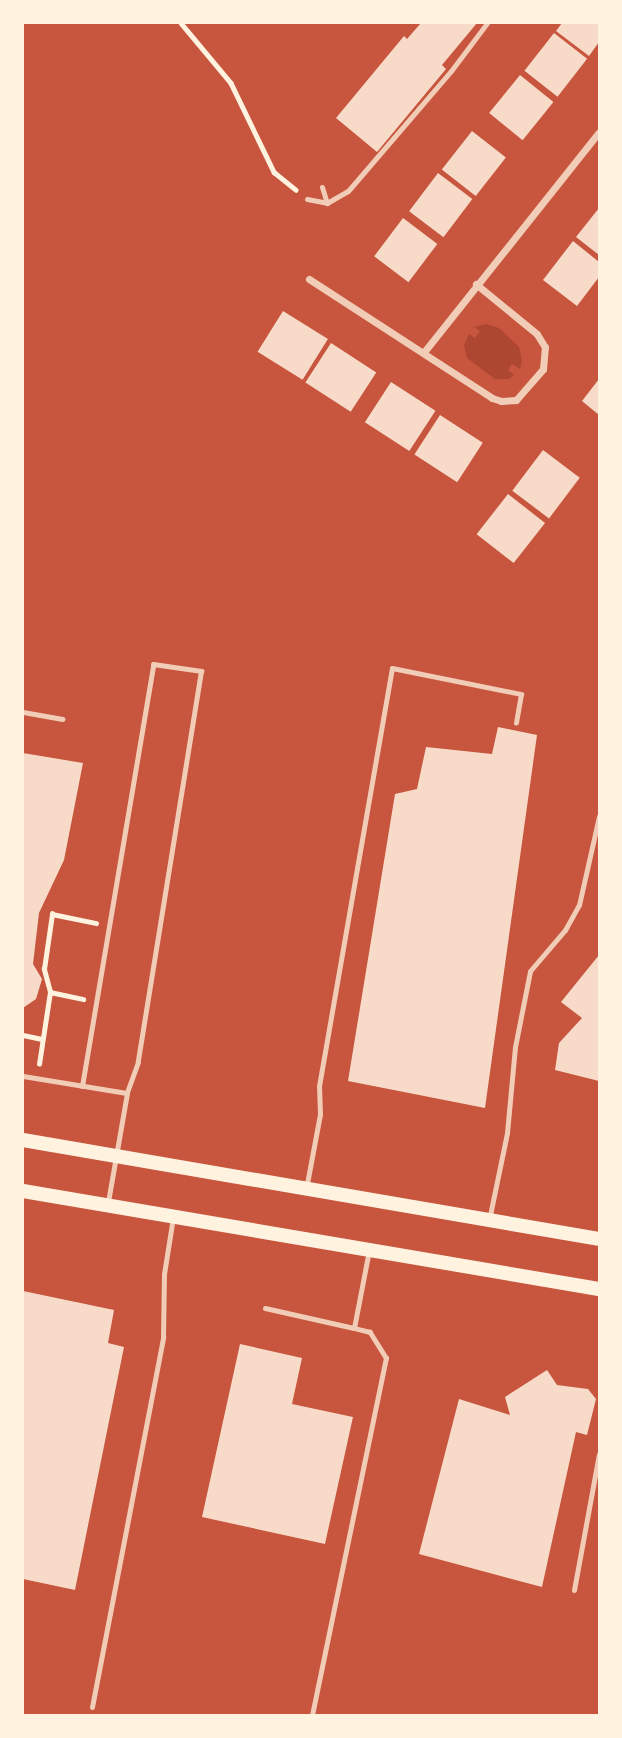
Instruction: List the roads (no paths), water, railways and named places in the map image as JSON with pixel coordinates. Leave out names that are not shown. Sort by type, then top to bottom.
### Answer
[{"type":"main road","points":[[23,1140],[599,1238]]},
{"type":"main road","points":[[23,1191],[599,1289]]},
{"type":"street","points":[[424,352],[599,132]]},
{"type":"street","points":[[309,279],[501,401],[516,400],[538,376],[546,362],[542,340],[476,284]]},
{"type":"lane","points":[[307,199],[327,203],[348,191],[487,23]]},
{"type":"lane","points":[[322,187],[327,203]]},
{"type":"lane","points":[[82,1086],[153,664],[201,671],[138,1062],[128,1093],[107,1206]]},
{"type":"lane","points":[[306,1189],[320,1114],[319,1086],[392,668],[521,694],[516,723]]},
{"type":"lane","points":[[23,712],[62,719]]},
{"type":"lane","points":[[489,1220],[507,1133],[514,1047],[530,971],[565,930],[579,905],[599,816]]},
{"type":"lane","points":[[23,1076],[128,1093]]},
{"type":"lane","points":[[92,1707],[163,1338],[164,1274],[173,1217]]},
{"type":"lane","points":[[354,1328],[369,1250]]},
{"type":"lane","points":[[265,1308],[370,1332],[386,1358],[312,1715]]},
{"type":"lane","points":[[574,1590],[599,1454]]}]
